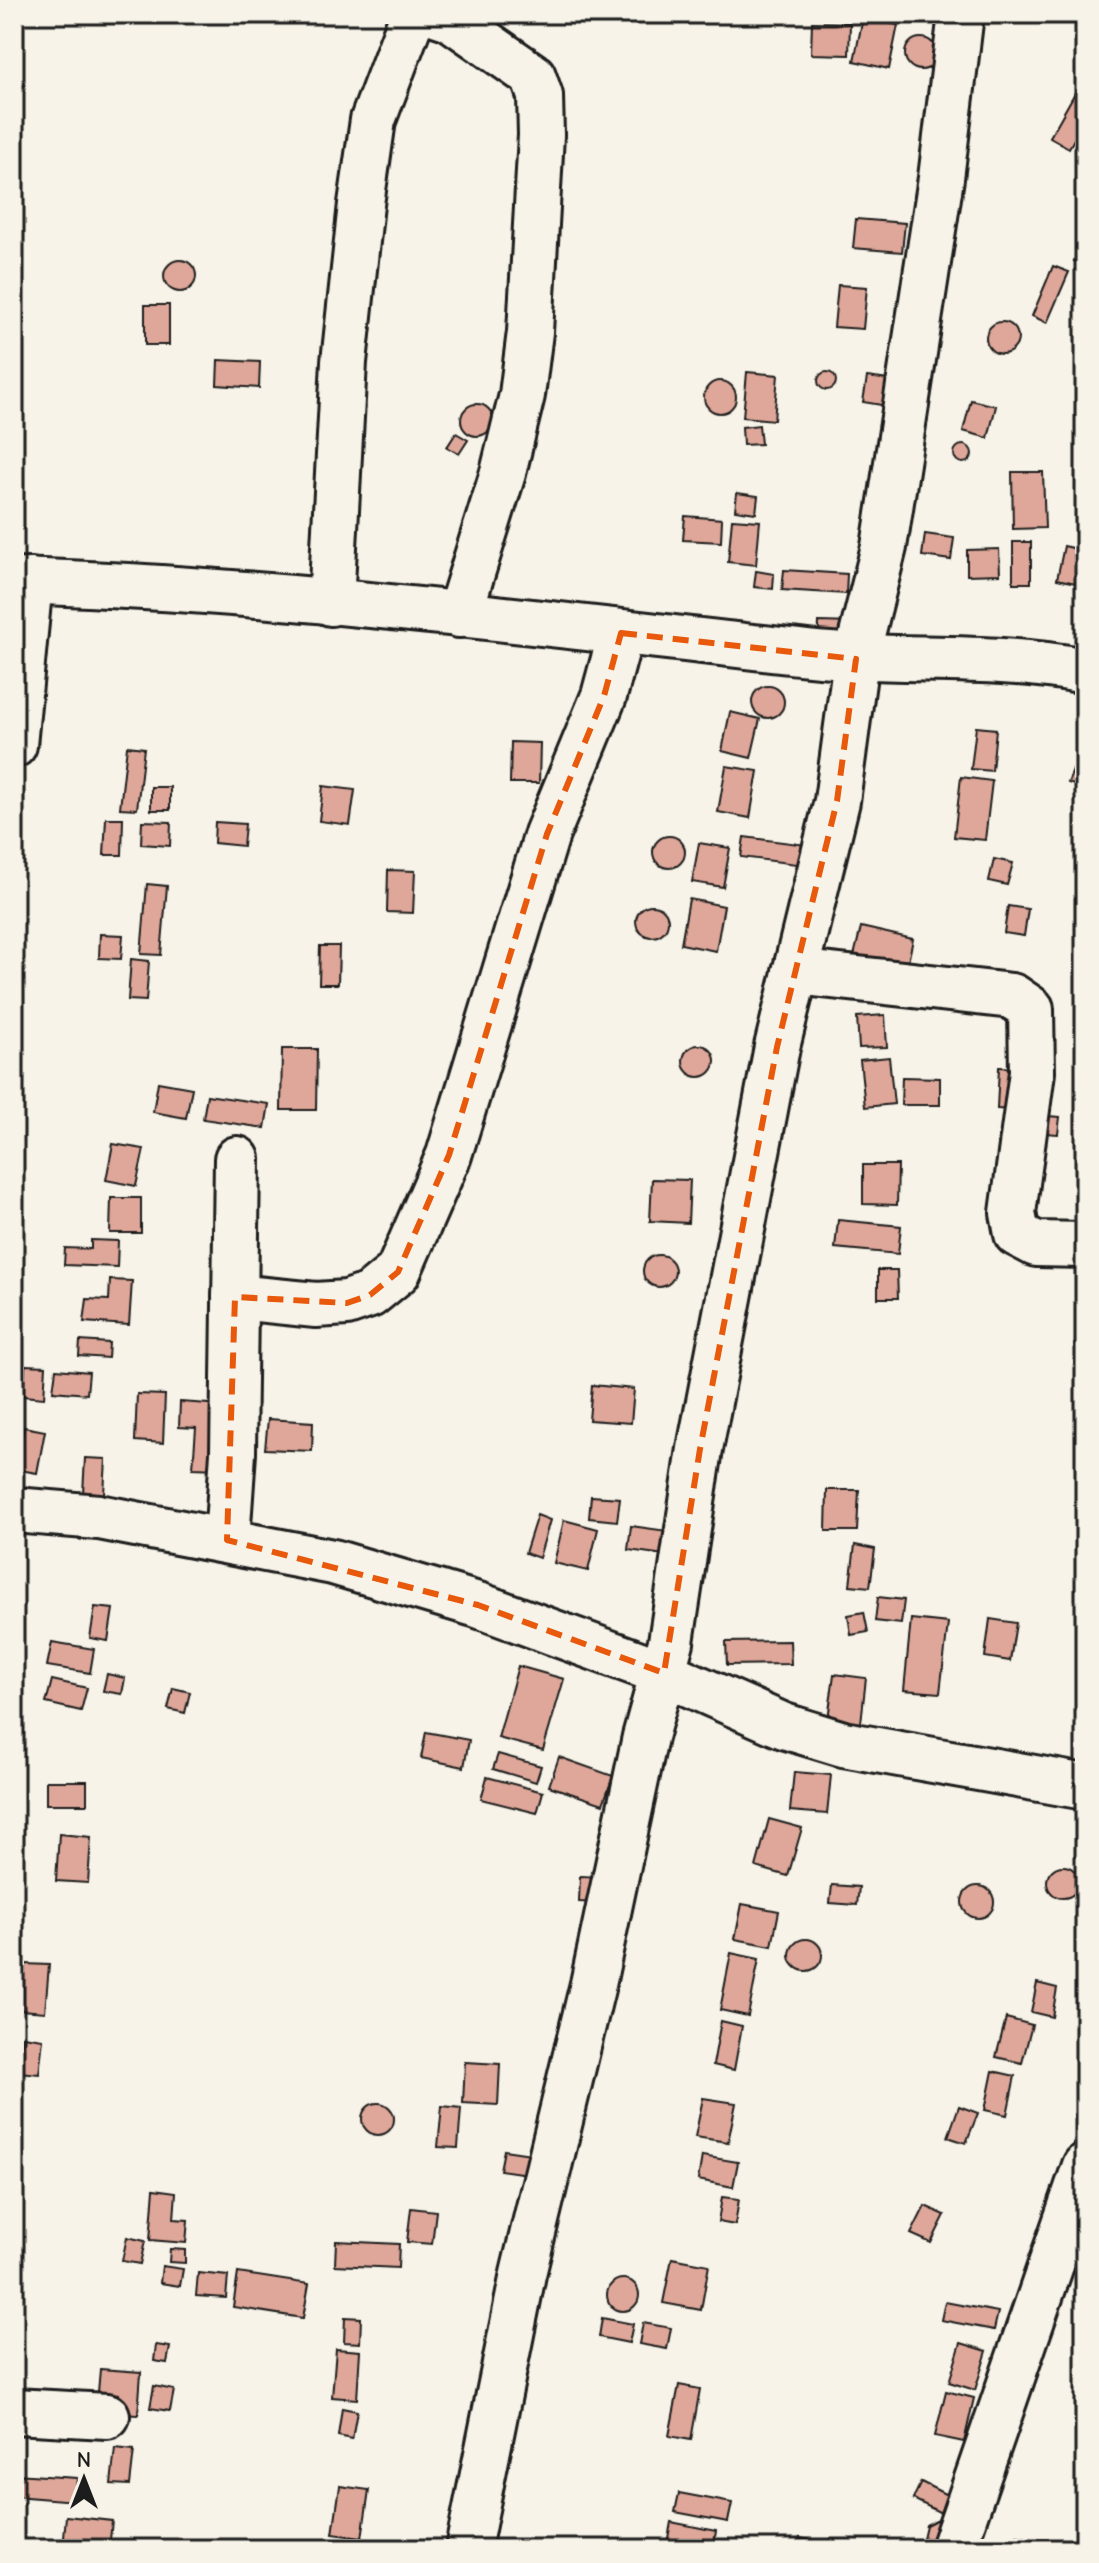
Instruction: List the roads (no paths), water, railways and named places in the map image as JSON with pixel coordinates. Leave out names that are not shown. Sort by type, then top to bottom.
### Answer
[{"type":"street","points":[[331,603],[344,362],[373,120],[410,22],[419,14]]},
{"type":"street","points":[[438,14],[450,18],[533,76],[540,96],[541,135],[530,332],[522,395],[503,473],[459,615]]},
{"type":"street","points":[[468,2549],[523,2274],[593,1984],[645,1737],[664,1673],[703,1433],[777,1047],[837,801],[856,659],[884,547],[941,178],[961,14]]},
{"type":"street","points":[[14,745],[22,581],[331,603],[856,659],[1045,663],[1085,671]]},
{"type":"street","points":[[235,1297],[316,1305],[347,1303],[370,1295],[398,1272],[453,1144],[547,834],[604,696],[621,633]]},
{"type":"street","points":[[795,972],[1012,996],[1031,1009],[1032,1072],[1013,1213],[1017,1234],[1036,1244],[1085,1245]]},
{"type":"street","points":[[227,1540],[237,1159]]},
{"type":"street","points":[[14,1510],[99,1517],[333,1562],[478,1605],[664,1673],[784,1726],[843,1744],[1085,1787]]},
{"type":"street","points":[[953,2549],[1085,2166]]},
{"type":"street","points":[[14,2411],[107,2416]]}]
